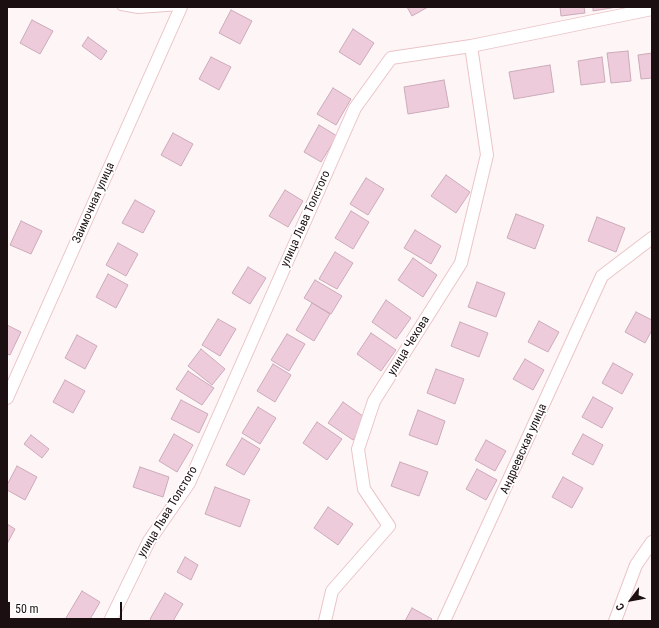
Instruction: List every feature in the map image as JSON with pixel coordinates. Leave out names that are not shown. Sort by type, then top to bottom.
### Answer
[{"type":"street","name":"Заимочная улица","points":[[7,398],[181,7]]},
{"type":"street","name":"улица Льва Толстого","points":[[110,621],[149,542],[189,483],[355,108],[392,58],[471,46],[652,9]]},
{"type":"street","name":"улица Чехова","points":[[325,621],[332,591],[389,526],[364,489],[358,448],[374,401],[461,263],[487,155],[471,46]]},
{"type":"street","name":"Андреевская улица","points":[[444,621],[602,276],[652,238]]},
{"type":"street","points":[[615,621],[636,565],[652,542]]},
{"type":"lane","points":[[121,7],[138,10],[181,7]]},
{"type":"building","points":[[407,7],[428,7],[412,16]]},
{"type":"building","points":[[560,7],[584,7],[585,13],[561,16]]},
{"type":"building","points":[[593,7],[617,7],[593,11]]},
{"type":"building","points":[[231,10],[252,21],[240,44],[219,33]]},
{"type":"building","points":[[32,20],[53,31],[40,54],[20,43]]},
{"type":"building","points":[[353,29],[374,43],[360,65],[339,52]]},
{"type":"building","points":[[88,37],[107,51],[101,60],[82,46]]},
{"type":"building","points":[[628,51],[631,81],[611,83],[607,53]]},
{"type":"building","points":[[652,53],[652,78],[641,79],[638,55]]},
{"type":"building","points":[[211,57],[231,67],[219,90],[199,79]]},
{"type":"building","points":[[602,57],[605,82],[581,85],[578,61]]},
{"type":"building","points":[[550,65],[554,92],[514,99],[509,72]]},
{"type":"building","points":[[444,80],[449,107],[408,114],[404,87]]},
{"type":"building","points":[[333,88],[351,99],[336,125],[317,114]]},
{"type":"building","points":[[319,125],[337,136],[321,162],[304,152]]},
{"type":"building","points":[[173,133],[193,144],[181,166],[161,155]]},
{"type":"building","points":[[446,175],[470,192],[456,213],[431,196]]},
{"type":"building","points":[[366,178],[384,189],[368,215],[350,204]]},
{"type":"building","points":[[285,190],[303,201],[288,227],[269,216]]},
{"type":"building","points":[[135,200],[155,211],[143,233],[122,223]]},
{"type":"building","points":[[351,211],[369,222],[353,249],[335,238]]},
{"type":"building","points":[[516,214],[544,225],[535,249],[507,238]]},
{"type":"building","points":[[597,217],[625,228],[616,252],[588,241]]},
{"type":"building","points":[[21,221],[42,231],[31,254],[10,245]]},
{"type":"building","points":[[415,230],[441,246],[431,264],[404,248]]},
{"type":"building","points":[[118,243],[138,254],[126,276],[106,265]]},
{"type":"building","points":[[335,252],[353,263],[337,289],[319,279]]},
{"type":"building","points":[[413,258],[437,275],[423,297],[398,280]]},
{"type":"building","points":[[248,267],[266,278],[250,304],[232,293]]},
{"type":"building","points":[[108,274],[128,285],[116,308],[96,297]]},
{"type":"building","points":[[315,280],[342,296],[331,314],[304,298]]},
{"type":"building","points":[[477,282],[505,293],[496,317],[468,307]]},
{"type":"building","points":[[386,300],[411,318],[396,339],[372,322]]},
{"type":"building","points":[[312,303],[330,314],[314,341],[296,330]]},
{"type":"building","points":[[636,312],[652,320],[652,330],[645,343],[625,332]]},
{"type":"building","points":[[218,319],[236,329],[220,356],[202,345]]},
{"type":"building","points":[[539,321],[559,332],[548,352],[528,342]]},
{"type":"building","points":[[460,322],[488,333],[479,357],[451,346]]},
{"type":"building","points":[[7,325],[21,332],[10,355],[7,354]]},
{"type":"building","points":[[371,333],[396,350],[381,371],[357,354]]},
{"type":"building","points":[[287,334],[305,344],[289,371],[271,360]]},
{"type":"building","points":[[77,335],[97,346],[85,369],[65,358]]},
{"type":"building","points":[[201,349],[225,369],[212,385],[188,366]]},
{"type":"building","points":[[525,359],[544,370],[533,390],[513,379]]},
{"type":"building","points":[[613,363],[633,374],[622,394],[602,383]]},
{"type":"building","points":[[273,364],[291,375],[275,402],[257,391]]},
{"type":"building","points":[[436,369],[464,379],[455,404],[427,393]]},
{"type":"building","points":[[188,371],[214,388],[202,405],[176,389]]},
{"type":"building","points":[[65,380],[85,391],[73,413],[53,402]]},
{"type":"building","points":[[593,397],[613,408],[602,428],[582,417]]},
{"type":"building","points":[[181,400],[208,414],[199,433],[171,419]]},
{"type":"building","points":[[343,402],[367,419],[353,440],[328,423]]},
{"type":"building","points":[[258,407],[276,418],[260,444],[242,433]]},
{"type":"building","points":[[418,410],[445,421],[437,445],[409,435]]},
{"type":"building","points":[[317,422],[342,439],[327,460],[303,443]]},
{"type":"building","points":[[174,434],[193,445],[177,472],[159,461]]},
{"type":"building","points":[[583,434],[603,445],[593,465],[572,454]]},
{"type":"building","points":[[31,435],[49,449],[42,458],[24,444]]},
{"type":"building","points":[[242,438],[260,449],[244,475],[226,465]]},
{"type":"building","points":[[486,440],[506,451],[495,471],[475,460]]},
{"type":"building","points":[[400,462],[428,472],[419,496],[391,486]]},
{"type":"building","points":[[17,466],[37,477],[25,500],[7,490],[7,485]]},
{"type":"building","points":[[140,467],[169,477],[163,497],[133,487]]},
{"type":"building","points":[[477,469],[497,480],[486,500],[466,489]]},
{"type":"building","points":[[563,477],[583,488],[572,508],[552,497]]},
{"type":"building","points":[[215,487],[250,500],[240,527],[205,514]]},
{"type":"building","points":[[328,507],[353,524],[338,545],[314,528]]},
{"type":"building","points":[[7,524],[15,529],[7,544]]},
{"type":"building","points":[[185,557],[198,565],[191,580],[177,572]]},
{"type":"building","points":[[82,591],[100,602],[89,621],[72,621],[66,618]]},
{"type":"building","points":[[165,593],[183,604],[173,621],[152,621],[150,619]]},
{"type":"building","points":[[412,608],[432,619],[430,621],[405,621]]}]
